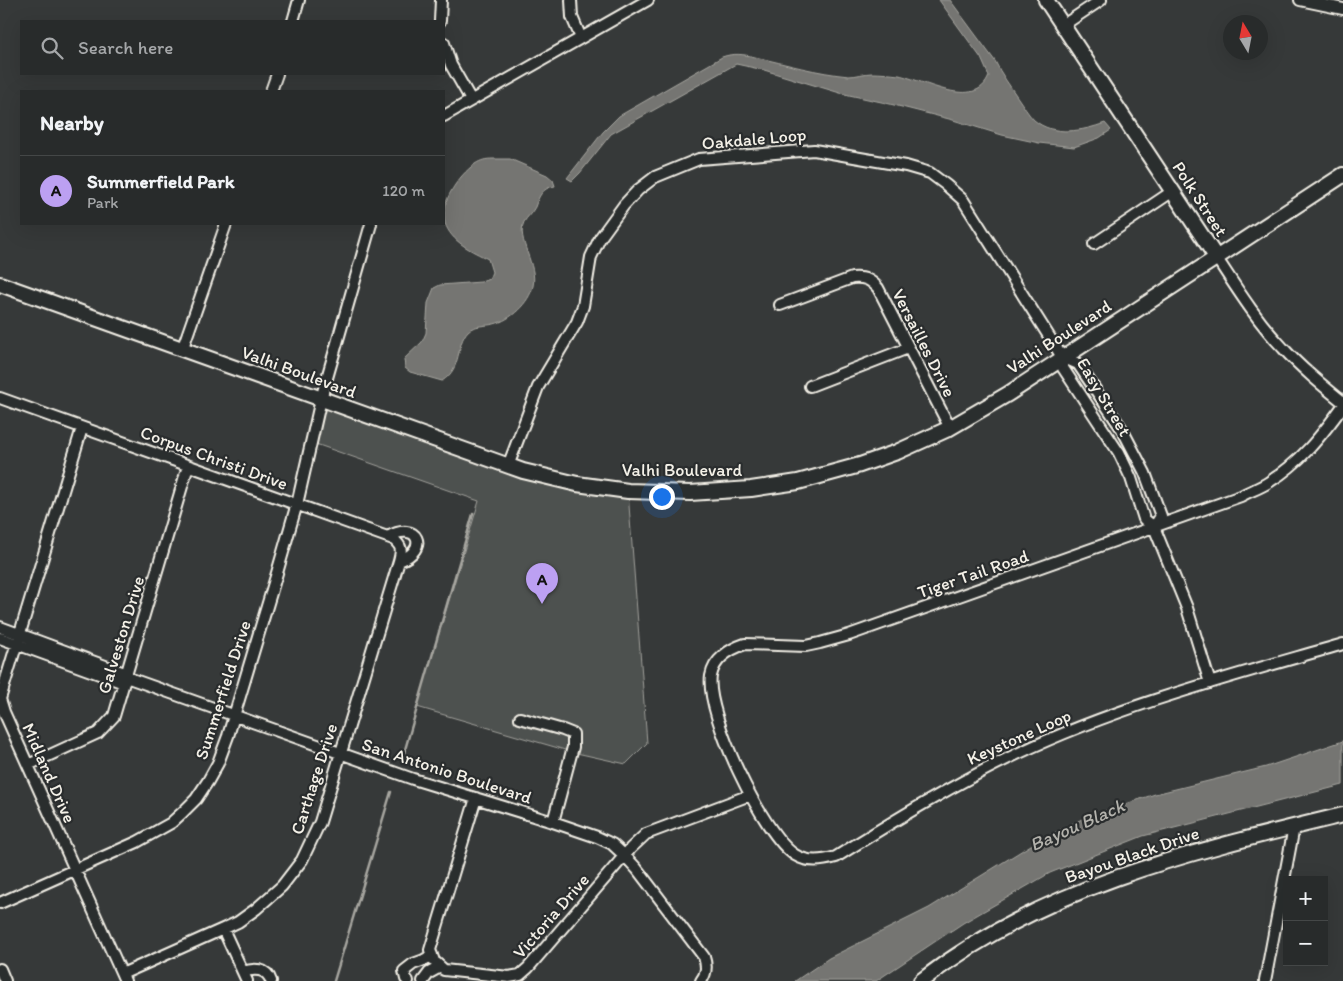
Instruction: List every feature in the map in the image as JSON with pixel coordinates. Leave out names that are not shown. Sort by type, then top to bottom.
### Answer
[{"type":"street","points":[[293,20],[299,0]]},
{"type":"street","points":[[440,20],[441,0]]},
{"type":"street","points":[[571,0],[572,17],[582,38]]},
{"type":"street","points":[[445,115],[648,0]]},
{"type":"street","name":"Polk Street","points":[[1046,0],[1248,306],[1282,347],[1310,375],[1343,402]]},
{"type":"street","points":[[1062,26],[1101,0]]},
{"type":"street","points":[[1300,0],[1343,9]]},
{"type":"street","points":[[445,46],[451,65],[471,100]]},
{"type":"street","points":[[271,90],[277,75]]},
{"type":"street","name":"Oakdale Loop","points":[[508,466],[538,387],[577,322],[583,306],[591,257],[600,238],[624,205],[638,190],[655,177],[699,159],[814,150],[898,165],[930,173],[963,200],[1062,357]]},
{"type":"street","name":"Valhi Boulevard","points":[[0,284],[508,466],[577,484],[628,491],[690,493],[751,489],[798,482],[860,465],[915,445],[950,428],[1008,394],[1343,175]]},
{"type":"street","points":[[1094,244],[1173,191]]},
{"type":"street","points":[[182,350],[226,225]]},
{"type":"street","name":"Summerfield Drive","points":[[0,903],[137,842],[171,822],[196,799],[218,764],[297,505],[320,400],[371,225]]},
{"type":"street","name":"Versailles Drive","points":[[780,305],[852,278],[862,277],[871,281],[878,288],[950,428]]},
{"type":"street","points":[[810,386],[908,348]]},
{"type":"street","name":"Easy Street","points":[[1154,527],[1160,516],[1158,508],[1145,473],[1127,437],[1078,364],[1062,357],[1063,368],[1114,444],[1131,478],[1144,519],[1154,527],[1186,608],[1210,683]]},
{"type":"street","name":"Corpus Christi Drive","points":[[0,398],[388,537]]},
{"type":"street","name":"Tiger Tail Road","points":[[750,795],[725,739],[711,695],[711,676],[714,667],[732,649],[746,644],[806,646],[842,637],[1240,496],[1268,483],[1295,464],[1309,450],[1343,406]]},
{"type":"street","name":"Midland Drive","points":[[82,428],[0,699],[4,712],[123,978]]},
{"type":"street","points":[[1114,444],[1127,437]]},
{"type":"street","name":"Galveston Drive","points":[[28,765],[98,734],[114,716],[188,466]]},
{"type":"street","points":[[388,537],[406,531],[412,533],[416,538],[416,551],[408,558],[399,561]]},
{"type":"street","points":[[388,537],[400,544],[402,550],[399,561]]},
{"type":"street","name":"Carthage Drive","points":[[123,978],[238,922],[282,886],[302,860],[314,839],[320,822],[399,561]]},
{"type":"street","name":"San Antonio Boulevard","points":[[0,627],[18,639],[340,754],[424,783],[553,822],[612,844],[637,869],[704,957],[707,965],[706,974],[701,981]]},
{"type":"street","name":"San Antonio Boulevard","points":[[0,638],[18,639]]},
{"type":"street","name":"Keystone Loop","points":[[750,795],[786,848],[797,856],[822,861],[836,857],[950,787],[1018,754],[1121,712],[1210,683],[1343,644]]},
{"type":"street","points":[[520,718],[573,734],[573,747],[553,822]]},
{"type":"street","name":"Victoria Drive","points":[[440,967],[444,970],[509,976],[520,975],[646,834],[750,795]]},
{"type":"street","points":[[423,981],[429,973],[440,967],[434,961],[430,950],[476,798]]},
{"type":"street","name":"Bayou Black Drive","points":[[921,981],[963,951],[992,934],[1076,892],[1162,862],[1343,815]]},
{"type":"street","points":[[1264,981],[1294,827]]},
{"type":"street","points":[[223,929],[245,977],[252,969],[261,970],[266,972],[271,981]]},
{"type":"street","points":[[408,981],[404,971],[432,955]]},
{"type":"street","points":[[0,969],[5,981]]},
{"type":"shaded area","points":[[320,401],[491,460],[628,492],[647,743],[626,764],[572,752],[417,707],[479,501],[313,443]]},
{"type":"water","points":[[939,0],[950,0],[995,61],[1034,120],[1050,129],[1059,131],[1078,130],[1105,123],[1111,130],[1099,138],[1074,147],[1039,143],[1002,135],[886,103],[840,93],[764,70],[736,64],[611,134],[572,181],[567,178],[603,132],[619,116],[722,57],[734,54],[837,75],[849,76],[872,73],[899,75],[948,90],[973,91],[982,86],[989,76],[981,58]]},
{"type":"water","points":[[510,159],[547,175],[553,180],[555,186],[542,193],[534,209],[524,222],[522,229],[534,278],[528,299],[507,319],[468,331],[461,343],[453,370],[442,381],[410,372],[405,368],[404,359],[422,342],[426,333],[428,303],[434,288],[440,285],[481,282],[489,279],[492,272],[488,259],[457,241],[445,223],[445,207],[452,190],[469,169],[484,160]]},
{"type":"water","name":"Bayou Black","points":[[1343,741],[1343,785],[1143,836],[1050,873],[963,923],[876,981],[795,981],[829,958],[929,908],[1031,845],[1082,819],[1155,794],[1266,767]]},
{"type":"waterway","points":[[402,760],[473,514]]},
{"type":"waterway","points":[[334,981],[391,792]]},
{"type":"place","name":"Summerfield Park","points":[[542,604]]}]
